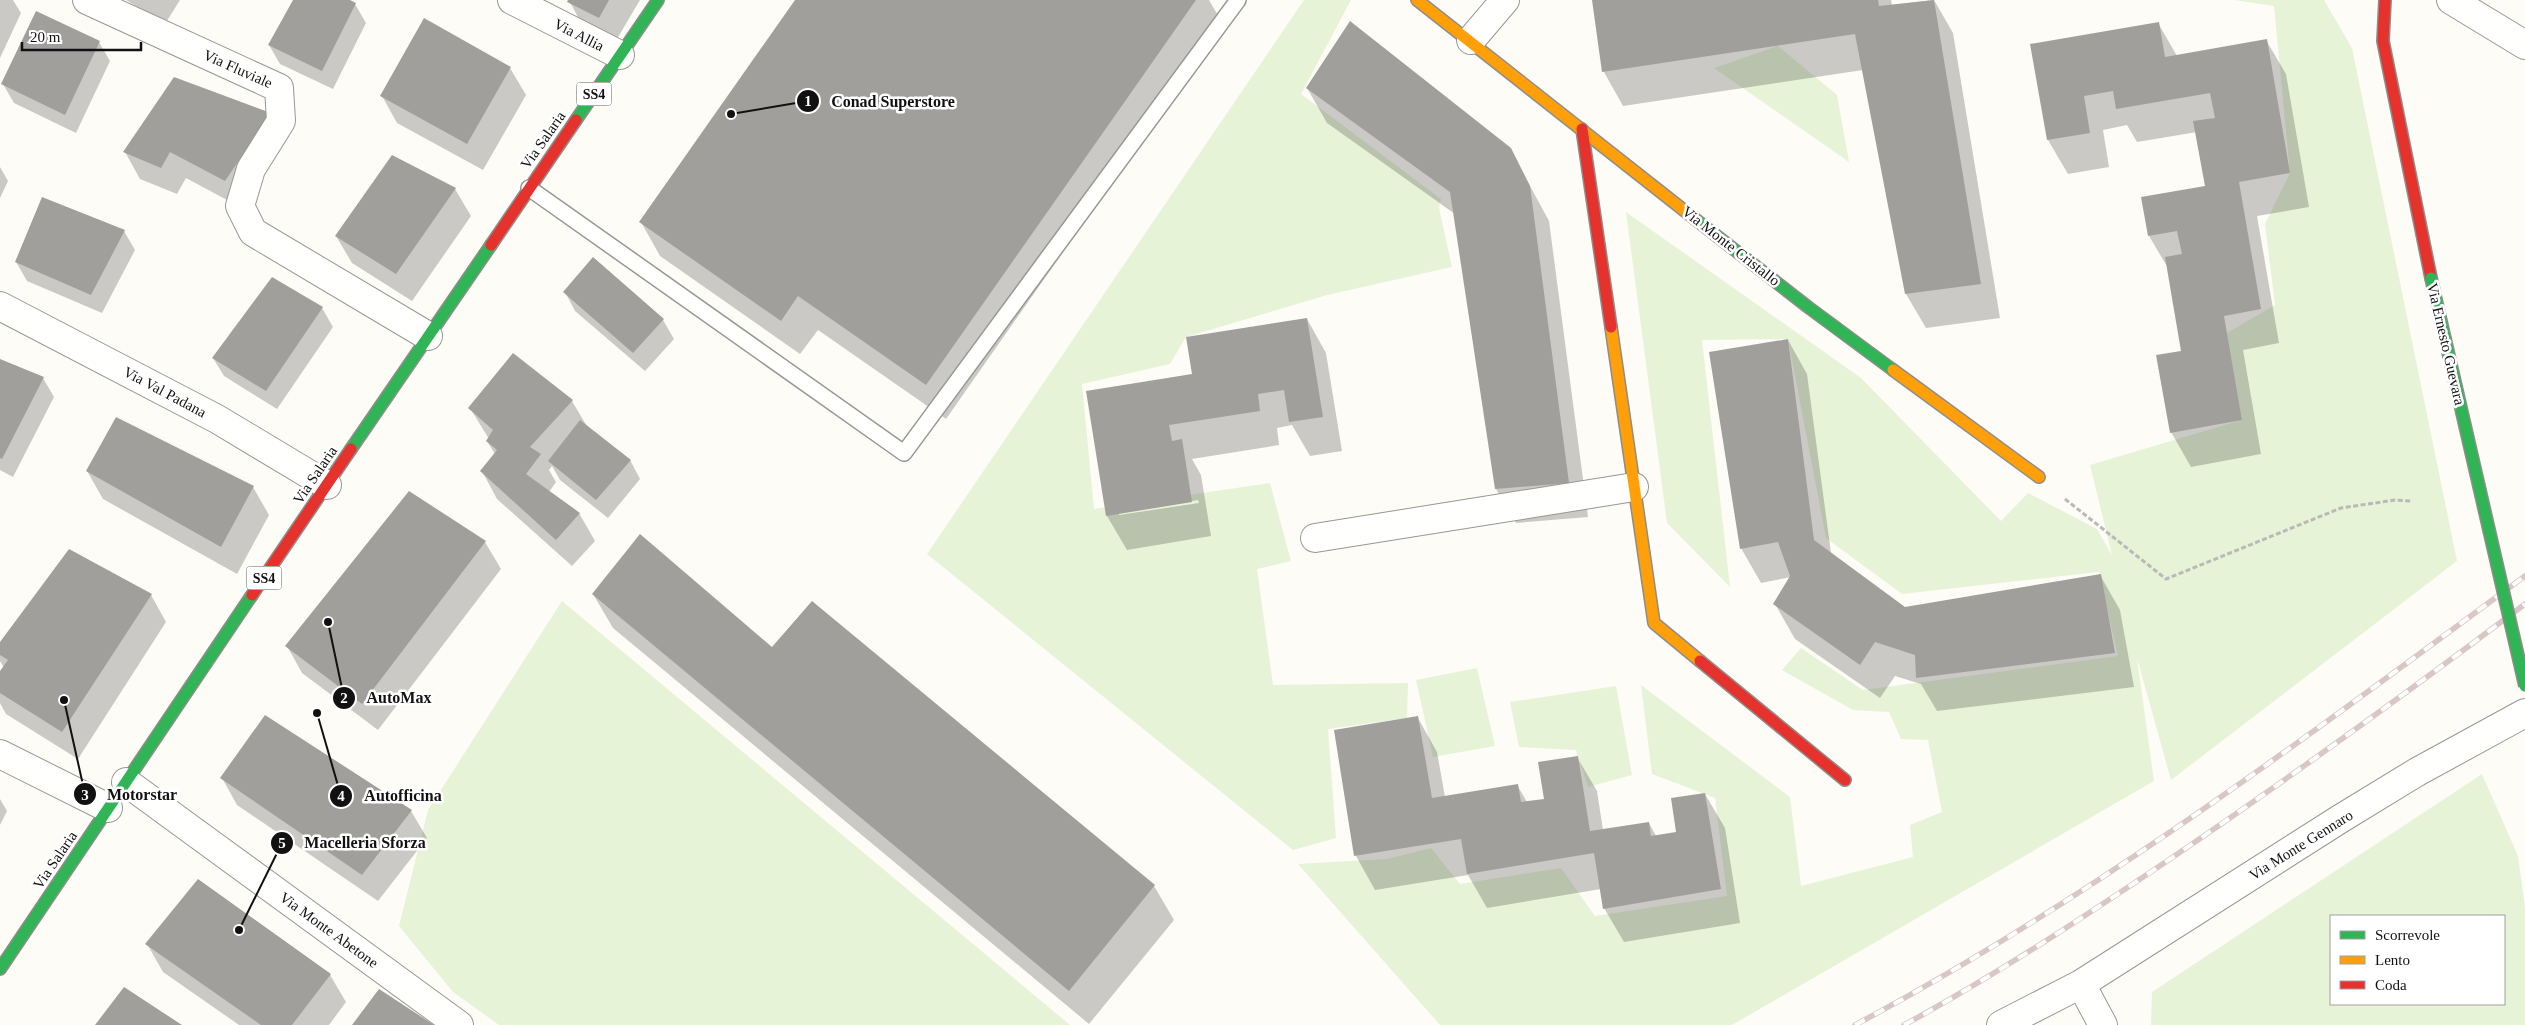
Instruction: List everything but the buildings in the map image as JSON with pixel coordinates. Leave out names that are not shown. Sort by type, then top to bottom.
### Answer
[{"type":"street","name":"Via Fluviale","points":[[87,0],[279,88],[281,121],[250,170],[240,206],[253,232],[428,336]]},
{"type":"street","name":"Via Allia","points":[[512,0],[620,56]]},
{"type":"street","name":"Via Salaria","points":[[0,969],[428,336],[658,0]]},
{"type":"street","name":"Via Monte Cristallo","points":[[1417,0],[1808,308],[2038,477]]},
{"type":"street","points":[[1470,40],[1505,0]]},
{"type":"street","name":"Via Ernesto Guevara","points":[[2385,0],[2383,41],[2431,278],[2525,686]]},
{"type":"street","points":[[2451,0],[2525,45]]},
{"type":"street","points":[[1582,129],[1654,623],[1845,780]]},
{"type":"street","name":"Via Val Padana","points":[[0,306],[217,419],[327,485]]},
{"type":"street","points":[[1315,538],[1634,487]]},
{"type":"street","name":"Via Monte Gennaro","points":[[2001,1025],[2081,984],[2356,810],[2425,768],[2525,713]]},
{"type":"street","points":[[0,754],[108,808]]},
{"type":"street","name":"Via Monte Abetone","points":[[126,782],[459,1025]]},
{"type":"street","points":[[2081,984],[2103,1025]]},
{"type":"lane","points":[[529,188],[904,453],[1238,0]]},
{"type":"path","points":[[2065,498],[2166,579],[2341,508],[2395,500],[2411,501]]},
{"type":"green space","points":[[1304,0],[1351,0],[1301,94],[1441,199],[1439,208],[1452,267],[1327,295],[1186,337],[1170,364],[1082,384],[1094,509],[1270,483],[1291,561],[1257,569],[1273,685],[1408,683],[1407,718],[1328,729],[1336,838],[1293,850],[927,554]]},
{"type":"green space","points":[[2234,0],[2324,0],[2352,48],[2457,561],[2171,780],[2137,658],[2154,781],[1732,1025],[1440,1025],[1298,864],[1387,859],[1431,848],[1460,884],[1561,868],[1595,916],[1727,896],[1715,798],[1652,774],[1641,685],[1790,797],[1801,886],[1913,857],[1910,825],[1942,812],[1928,740],[1901,739],[1889,712],[1853,710],[1782,670],[1801,648],[1863,690],[2118,656],[2099,572],[1902,594],[1826,538],[1788,339],[1702,340],[1730,587],[1667,523],[1626,212],[1861,378],[2001,521],[2028,493],[2097,529],[2112,555],[2090,465],[2242,420],[2227,333],[2275,305],[2265,224],[2290,173],[2274,6]]},
{"type":"green space","points":[[1778,46],[1837,95],[1849,162],[1714,68]]},
{"type":"green space","points":[[562,601],[1070,1025],[499,1025],[453,992],[399,926],[428,810]]},
{"type":"green space","points":[[1477,668],[1495,746],[1433,757],[1416,680]]},
{"type":"green space","points":[[1616,686],[1632,775],[1588,787],[1576,750],[1519,747],[1510,702]]},
{"type":"green space","points":[[2482,774],[2518,856],[2525,907],[2525,1025],[2151,1025],[2152,992]]},
{"type":"railway","points":[[1855,1025],[1943,976],[2029,924],[2198,813],[2363,696],[2525,576]]},
{"type":"railway","points":[[1904,1025],[2008,965],[2176,855],[2265,794],[2525,604]]},
{"type":"traffic: fast","points":[[576,120],[658,0]]},
{"type":"traffic: fast","points":[[1695,219],[1893,370]]},
{"type":"traffic: fast","points":[[351,449],[491,245]]},
{"type":"traffic: fast","points":[[2431,278],[2525,686]]},
{"type":"traffic: fast","points":[[0,969],[252,595]]},
{"type":"traffic: slow","points":[[1417,0],[1695,219]]},
{"type":"traffic: slow","points":[[1611,327],[1654,623],[1700,661]]},
{"type":"traffic: slow","points":[[1893,370],[2039,477]]},
{"type":"traffic: jam","points":[[2385,0],[2383,41],[2431,278]]},
{"type":"traffic: jam","points":[[491,245],[576,120]]},
{"type":"traffic: jam","points":[[1582,129],[1611,327]]},
{"type":"traffic: jam","points":[[252,595],[351,449]]},
{"type":"traffic: jam","points":[[1700,661],[1845,780]]},
{"type":"place","name":"Conad Superstore","points":[[731,114]]},
{"type":"place","name":"AutoMax","points":[[328,622]]},
{"type":"place","name":"Motorstar","points":[[64,700]]},
{"type":"place","name":"Autofficina","points":[[317,713]]},
{"type":"place","name":"Macelleria Sforza","points":[[239,930]]}]
